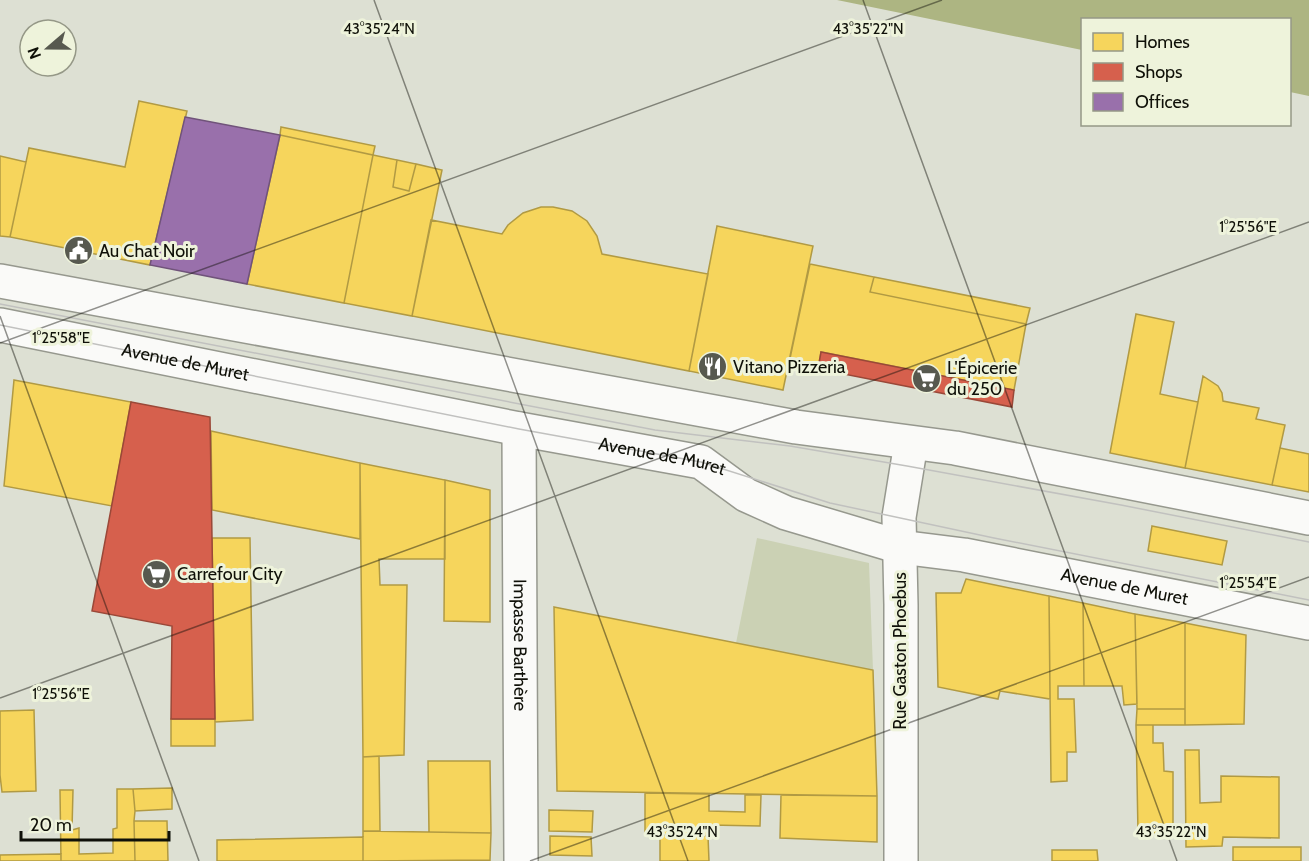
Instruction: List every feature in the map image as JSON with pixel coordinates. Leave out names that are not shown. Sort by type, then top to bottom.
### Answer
[{"type":"main road","points":[[0,281],[796,427],[955,448],[1309,518]]},
{"type":"main road","name":"Avenue de Muret","points":[[0,325],[519,429],[701,462],[746,495],[786,513],[900,547],[964,555],[1309,623]]},
{"type":"main road","name":"Impasse Barthère","points":[[519,429],[521,861]]},
{"type":"main road","name":"Rue Gaston Phoebus","points":[[901,861],[899,517],[911,443]]},
{"type":"shaded area","points":[[837,0],[1309,0],[1309,96],[1291,92],[1291,18],[1081,18],[1081,50]]},
{"type":"shaded area","points":[[757,538],[869,563],[873,670],[736,643]]},
{"type":"building: Homes","points":[[139,101],[187,111],[150,265],[10,237],[29,148],[125,167]]},
{"type":"building: Homes","points":[[281,127],[375,146],[373,155],[280,135]]},
{"type":"building: Homes","points":[[280,135],[373,155],[344,303],[247,284]]},
{"type":"building: Homes","points":[[373,155],[397,160],[393,187],[409,191],[416,164],[442,170],[412,316],[344,303]]},
{"type":"building: Homes","points":[[0,156],[26,162],[10,237],[0,236]]},
{"type":"building: Homes","points":[[397,160],[416,164],[409,191],[393,187]]},
{"type":"building: Homes","points":[[541,207],[572,211],[587,221],[597,236],[602,254],[708,274],[689,371],[412,316],[431,220],[502,234],[508,225],[523,213]]},
{"type":"building: Homes","points":[[717,226],[813,246],[783,390],[689,371]]},
{"type":"building: Homes","points":[[810,264],[874,277],[870,292],[1026,324],[1014,390],[821,352],[818,369],[789,363]]},
{"type":"building: Homes","points":[[874,277],[1030,308],[1026,324],[870,292]]},
{"type":"building: Homes","points":[[1136,314],[1174,322],[1160,394],[1198,402],[1185,468],[1110,453]]},
{"type":"building: Homes","points":[[1203,376],[1218,386],[1223,401],[1259,408],[1256,419],[1285,425],[1272,485],[1185,468]]},
{"type":"building: Homes","points":[[14,380],[131,402],[112,506],[4,486]]},
{"type":"building: Homes","points":[[211,431],[360,463],[360,539],[212,510]]},
{"type":"building: Homes","points":[[1280,448],[1309,454],[1309,492],[1272,485]]},
{"type":"building: Homes","points":[[360,463],[445,480],[445,559],[379,559],[380,585],[407,585],[404,755],[363,757]]},
{"type":"building: Homes","points":[[445,480],[490,490],[490,622],[444,621]]},
{"type":"building: Homes","points":[[1152,526],[1227,541],[1222,565],[1148,551]]},
{"type":"building: Homes","points":[[212,538],[250,538],[253,720],[215,722]]},
{"type":"building: Homes","points":[[966,579],[1049,596],[1050,699],[1000,691],[998,699],[938,687],[936,593],[961,593]]},
{"type":"building: Homes","points":[[1049,596],[1083,603],[1084,686],[1058,686],[1058,699],[1074,699],[1076,752],[1067,752],[1067,781],[1051,782]]},
{"type":"building: Homes","points":[[1083,603],[1135,614],[1137,704],[1124,705],[1122,686],[1084,686]]},
{"type":"building: Homes","points":[[554,607],[873,670],[877,796],[557,791]]},
{"type":"building: Homes","points":[[1135,614],[1185,623],[1185,709],[1137,709]]},
{"type":"building: Homes","points":[[1185,623],[1246,635],[1244,724],[1185,725]]},
{"type":"building: Homes","points":[[1137,709],[1185,709],[1185,725],[1136,725]]},
{"type":"building: Homes","points":[[34,710],[36,791],[2,792],[0,711]]},
{"type":"building: Homes","points":[[171,719],[215,719],[215,746],[171,746]]},
{"type":"building: Homes","points":[[1136,725],[1153,725],[1153,743],[1163,743],[1164,771],[1173,772],[1173,833],[1138,833]]},
{"type":"building: Homes","points":[[1185,750],[1199,750],[1200,803],[1221,802],[1221,776],[1279,777],[1279,838],[1223,837],[1222,846],[1186,847]]},
{"type":"building: Homes","points":[[379,756],[380,831],[363,831],[363,757]]},
{"type":"building: Homes","points":[[428,761],[490,761],[491,833],[429,832]]},
{"type":"building: Homes","points":[[172,788],[172,809],[135,811],[133,789]]},
{"type":"building: Homes","points":[[117,789],[133,789],[135,861],[61,861],[60,790],[73,790],[72,830],[79,828],[79,854],[113,853],[113,829],[117,828]]},
{"type":"building: Homes","points":[[645,793],[709,794],[709,811],[745,812],[745,795],[761,795],[760,826],[710,825],[708,836],[645,834]]},
{"type":"building: Homes","points":[[781,795],[877,796],[877,842],[780,838]]},
{"type":"building: Homes","points":[[549,810],[593,811],[592,832],[549,831]]},
{"type":"building: Homes","points":[[134,821],[167,821],[168,861],[135,861]]},
{"type":"building: Homes","points":[[363,831],[491,833],[490,860],[363,861]]},
{"type":"building: Homes","points":[[660,835],[708,836],[709,861],[660,861]]},
{"type":"building: Homes","points":[[550,836],[591,837],[592,856],[550,855]]},
{"type":"building: Homes","points":[[363,837],[363,861],[217,861],[217,840]]},
{"type":"building: Homes","points":[[1233,847],[1301,847],[1301,861],[1233,861]]},
{"type":"building: Homes","points":[[1052,850],[1097,850],[1098,861],[1052,861]]},
{"type":"building: Homes","points":[[61,854],[61,861],[0,861],[0,855]]},
{"type":"building: Homes","points":[[490,860],[490,861],[397,861]]},
{"type":"building: Shops","points":[[821,352],[1014,390],[1012,407],[818,369]]},
{"type":"building: Shops","name":"Carrefour City","points":[[131,402],[210,417],[215,719],[171,719],[172,626],[92,611]]},
{"type":"building: Offices","points":[[185,117],[280,135],[247,284],[150,265]]},
{"type":"tram line","points":[[0,304],[655,430],[790,446],[907,466],[1309,542]]},
{"type":"tram line","points":[[0,325],[519,429],[701,462],[830,503],[1309,600]]},
{"type":"place","name":"Au Chat Noir","points":[[78,251]]},
{"type":"place","name":"Vitano Pizzeria","points":[[712,367]]},
{"type":"place","name":"L'Épicerie du 250","points":[[926,378]]},
{"type":"place","name":"Carrefour City","points":[[156,574]]}]
